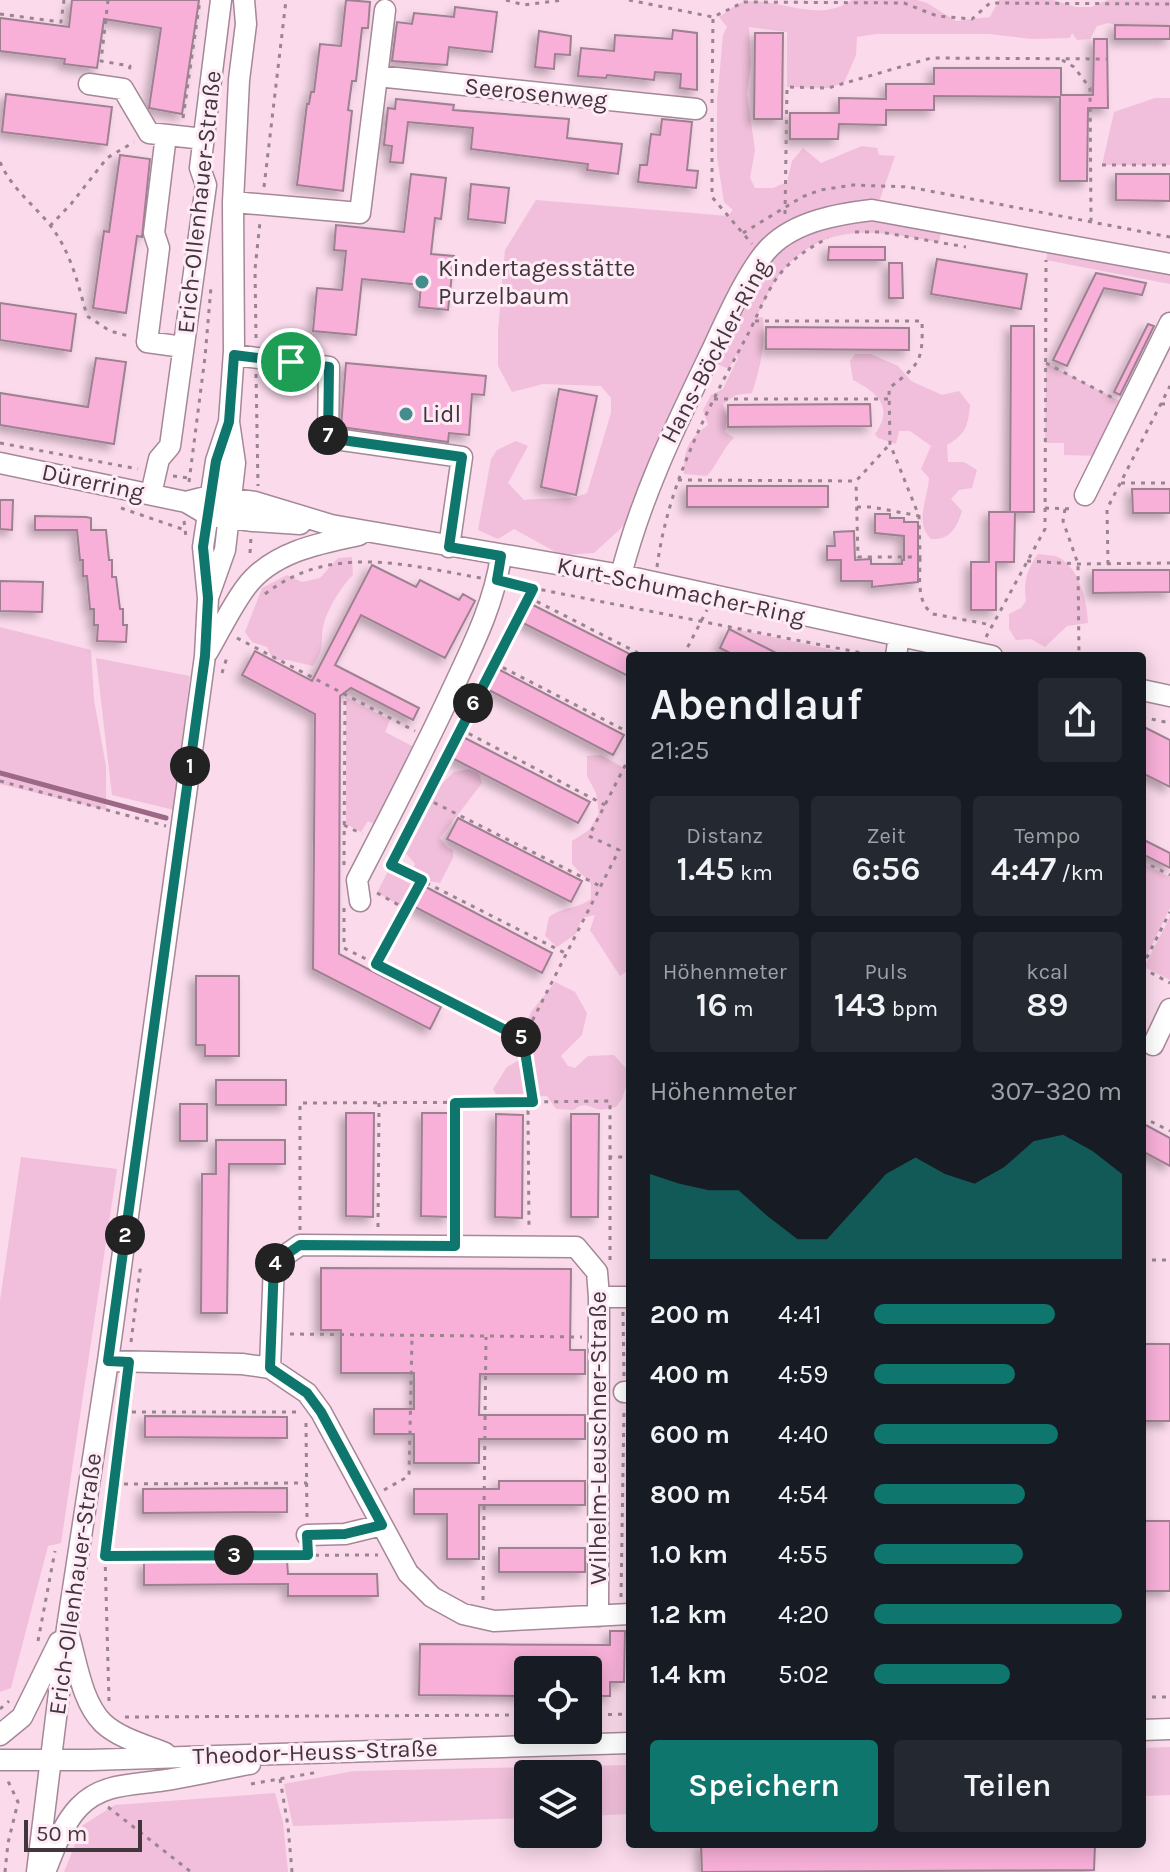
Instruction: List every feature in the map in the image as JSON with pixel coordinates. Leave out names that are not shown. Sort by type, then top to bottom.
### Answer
[{"type":"street","name":"Erich-Ollenhauer-Straße","points":[[151,494],[159,459],[170,446],[206,185],[200,168],[221,0]]},
{"type":"street","name":"Erich-Ollenhauer-Straße","points":[[208,598],[224,557],[235,463],[229,422],[234,355],[233,202],[239,80],[246,24],[244,0]]},
{"type":"street","name":"Erich-Ollenhauer-Straße","points":[[246,24],[258,0]]},
{"type":"street","points":[[233,202],[360,213],[385,10]]},
{"type":"street","name":"Seerosenweg","points":[[377,76],[696,109]]},
{"type":"street","points":[[89,84],[123,89],[165,135],[204,139]]},
{"type":"street","points":[[165,135],[154,233],[159,248],[147,342],[183,347]]},
{"type":"street","name":"Hans-Böckler-Ring","points":[[621,575],[632,530],[661,454],[732,309],[763,255],[784,235],[838,214],[872,210],[1170,264]]},
{"type":"street","points":[[1085,495],[1170,323]]},
{"type":"street","points":[[234,355],[329,367],[328,438],[462,457],[449,547]]},
{"type":"street","name":"Erich-Ollenhauer-Straße","points":[[37,1872],[67,1628],[108,1361],[205,656],[208,598],[203,547],[216,461],[229,422]]},
{"type":"street","name":"Dürerring","points":[[0,463],[151,494],[187,494],[209,505],[230,508]]},
{"type":"street","name":"Kurt-Schumacher-Ring","points":[[230,508],[621,575],[714,596],[897,646],[957,652]]},
{"type":"street","name":"Kurt-Schumacher-Ring","points":[[205,656],[247,585],[265,569],[284,557],[323,543],[369,532]]},
{"type":"street","points":[[360,899],[357,880],[430,739],[485,620],[501,556]]},
{"type":"street","points":[[1146,691],[1170,696]]},
{"type":"street","points":[[1153,1045],[1170,1009]]},
{"type":"street","points":[[270,1368],[274,1263],[300,1245]]},
{"type":"street","name":"Wilhelm-Leuschner-Straße","points":[[300,1245],[576,1247],[597,1272],[598,1616]]},
{"type":"street","points":[[599,1297],[626,1297]]},
{"type":"street","points":[[108,1361],[242,1364],[270,1368],[307,1393],[321,1412],[408,1573],[448,1608],[482,1619],[626,1615]]},
{"type":"street","points":[[308,1545],[382,1525]]},
{"type":"street","points":[[0,1735],[22,1717],[67,1628]]},
{"type":"street","points":[[67,1628],[89,1704],[104,1724],[127,1738],[176,1757]]},
{"type":"street","points":[[1146,1730],[1170,1729]]},
{"type":"street","name":"Theodor-Heuss-Straße","points":[[0,1760],[176,1757],[318,1762],[626,1743]]},
{"type":"street","points":[[45,1872],[60,1834],[79,1806],[123,1783],[318,1762]]},
{"type":"path","points":[[0,14],[61,22],[64,0]]},
{"type":"path","points":[[108,0],[101,61],[130,66],[128,94]]},
{"type":"path","points":[[50,226],[107,158],[165,135],[200,0]]},
{"type":"path","points":[[259,474],[256,466],[255,269],[286,0]]},
{"type":"path","points":[[506,0],[524,5],[564,0]]},
{"type":"path","points":[[629,0],[713,17],[744,1],[904,3],[937,16],[972,19],[990,3],[1170,4]]},
{"type":"path","points":[[713,17],[712,197],[763,255]]},
{"type":"path","points":[[784,235],[787,87],[828,88],[931,58],[1108,59]]},
{"type":"path","points":[[1059,59],[1074,67],[1090,88],[1091,221]]},
{"type":"path","points":[[0,162],[7,179],[50,226],[69,257],[87,316],[110,331],[147,342]]},
{"type":"path","points":[[1102,165],[1170,165]]},
{"type":"path","points":[[853,232],[880,232],[969,247]]},
{"type":"path","points":[[655,583],[661,535],[678,480],[714,399],[782,271],[801,253],[829,237]]},
{"type":"path","points":[[988,652],[992,625],[1045,529],[1046,260]]},
{"type":"path","points":[[755,321],[922,321],[923,346],[919,361],[889,388],[890,444],[919,516],[921,595],[926,609],[933,614],[992,625]]},
{"type":"path","points":[[1046,363],[1129,406]]},
{"type":"path","points":[[1108,564],[1107,509],[1170,386]]},
{"type":"path","points":[[714,399],[889,399]]},
{"type":"path","points":[[1161,404],[1170,404]]},
{"type":"path","points":[[0,443],[189,478]]},
{"type":"path","points":[[890,444],[856,481],[858,557],[920,557]]},
{"type":"path","points":[[187,494],[192,462]]},
{"type":"path","points":[[678,480],[856,481]]},
{"type":"path","points":[[1121,483],[1170,483]]},
{"type":"path","points":[[117,507],[184,530]]},
{"type":"path","points":[[857,507],[919,516]]},
{"type":"path","points":[[1065,509],[1063,521],[1078,564],[1079,652]]},
{"type":"path","points":[[250,553],[252,527]]},
{"type":"path","points":[[256,601],[281,582],[314,567],[356,560],[393,563],[497,580],[858,652]]},
{"type":"path","points":[[1027,561],[1170,563]]},
{"type":"path","points":[[533,589],[391,865],[567,954]]},
{"type":"path","points":[[685,652],[714,596]]},
{"type":"path","points":[[528,597],[636,652]]},
{"type":"path","points":[[233,637],[430,739]]},
{"type":"path","points":[[222,673],[230,649]]},
{"type":"path","points":[[494,663],[626,731]]},
{"type":"path","points":[[344,871],[345,695]]},
{"type":"path","points":[[1146,718],[1170,723]]},
{"type":"path","points":[[460,729],[605,805]]},
{"type":"path","points":[[529,1247],[528,1111],[533,1102],[523,1039],[619,850],[589,836],[626,764]]},
{"type":"path","points":[[0,781],[182,831]]},
{"type":"path","points":[[425,798],[602,887]]},
{"type":"path","points":[[1146,863],[1170,875]]},
{"type":"path","points":[[376,964],[422,880]]},
{"type":"path","points":[[406,909],[360,899],[344,948],[523,1039]]},
{"type":"path","points":[[1146,959],[1170,912]]},
{"type":"path","points":[[1146,969],[1170,983]]},
{"type":"path","points":[[300,1245],[300,1103],[610,1101],[610,1265],[597,1272]]},
{"type":"path","points":[[378,1246],[379,1103]]},
{"type":"path","points":[[455,1103],[455,1246]]},
{"type":"path","points":[[1146,1119],[1170,1131]]},
{"type":"path","points":[[610,1157],[626,1157]]},
{"type":"path","points":[[109,1703],[105,1556],[142,1258]]},
{"type":"path","points":[[1146,1260],[1170,1260]]},
{"type":"path","points":[[271,1333],[598,1337]]},
{"type":"path","points":[[368,1500],[409,1476],[412,1337]]},
{"type":"path","points":[[482,1619],[486,1337]]},
{"type":"path","points":[[122,1412],[306,1412],[308,1545]]},
{"type":"path","points":[[113,1484],[307,1483]]},
{"type":"path","points":[[105,1556],[308,1545],[397,1554]]},
{"type":"path","points":[[38,1642],[55,1551]]},
{"type":"path","points":[[1,1709],[18,1693]]},
{"type":"path","points":[[1146,1697],[1170,1697]]},
{"type":"path","points":[[602,1715],[626,1714]]},
{"type":"path","points":[[125,1717],[514,1715]]},
{"type":"path","points":[[249,1784],[280,1779],[318,1762]]},
{"type":"path","points":[[280,1779],[292,1872]]},
{"type":"path","points":[[5,1872],[18,1802]]},
{"type":"path","points":[[104,1804],[191,1872]]},
{"type":"shaded area","points":[[852,0],[917,0],[956,21],[990,17],[999,0],[1053,0],[1076,7],[1091,7],[1108,0],[1170,0],[1170,26],[1109,23],[1097,26],[1090,39],[1077,40],[1072,33],[1070,38],[1032,39],[989,34],[876,34],[857,37],[856,55],[844,83],[828,88],[787,87],[787,32],[749,27],[751,64],[747,94],[755,150],[750,178],[755,188],[773,188],[787,182],[792,161],[803,148],[821,163],[862,146],[877,148],[879,155],[895,156],[880,199],[821,208],[796,221],[673,407],[631,519],[594,553],[561,555],[514,529],[498,539],[478,530],[491,459],[497,450],[516,441],[528,446],[508,483],[524,500],[579,496],[587,493],[611,413],[611,398],[601,386],[543,384],[512,392],[498,366],[505,250],[536,200],[728,216],[733,210],[724,202],[717,157],[717,102],[723,35],[727,27],[719,17],[747,1],[827,10]]},
{"type":"shaded area","points":[[1155,98],[1170,98],[1170,165],[1102,165],[1114,112]]},
{"type":"shaded area","points":[[838,214],[943,223],[939,242],[853,233],[815,244],[797,256],[776,279],[756,318],[763,317],[764,336],[752,393],[736,395],[723,404],[727,417],[725,432],[734,438],[707,476],[684,474],[688,445],[708,425],[703,410],[711,395],[723,389],[738,358],[736,355],[729,369],[707,360],[763,255]]},
{"type":"shaded area","points":[[1050,242],[1170,264],[1170,284],[1046,260]]},
{"type":"shaded area","points":[[855,354],[871,354],[898,366],[911,381],[942,395],[959,391],[970,405],[965,429],[947,445],[948,462],[964,462],[977,470],[972,488],[959,490],[951,499],[962,511],[955,528],[943,538],[931,539],[923,526],[929,478],[921,469],[931,446],[910,431],[899,431],[896,444],[878,438],[875,434],[881,424],[883,408],[875,395],[853,380],[850,361]]},
{"type":"shaded area","points":[[1046,363],[1129,406],[1104,456],[1064,455],[1064,443],[1045,443]]},
{"type":"shaded area","points":[[1038,554],[1058,557],[1072,569],[1084,596],[1088,623],[1067,626],[1045,647],[1031,639],[1016,640],[1009,629],[1009,614],[1021,608],[1026,601],[1027,576]]},
{"type":"shaded area","points":[[352,557],[353,575],[329,611],[320,653],[313,666],[273,660],[267,647],[252,642],[245,632],[262,588],[287,575],[302,582],[320,578],[338,558]]},
{"type":"shaded area","points":[[0,627],[91,650],[94,700],[106,766],[106,810],[0,784]]},
{"type":"shaded area","points":[[730,628],[842,652],[789,651],[775,652]]},
{"type":"shaded area","points":[[96,658],[190,676],[174,810],[112,795]]},
{"type":"shaded area","points":[[346,697],[390,720],[385,732],[414,747],[374,824],[368,821],[361,832],[346,824]]},
{"type":"shaded area","points":[[601,755],[626,770],[626,972],[620,976],[590,930],[595,915],[582,918],[576,934],[557,947],[545,936],[549,917],[591,899],[591,884],[572,864],[572,841],[589,830],[599,814],[596,793],[587,776],[587,756]]},
{"type":"shaded area","points":[[469,769],[479,773],[482,783],[440,838],[453,850],[453,858],[440,883],[428,881],[412,871],[415,864],[404,851],[401,838],[417,807],[454,772]]},
{"type":"shaded area","points":[[391,865],[422,880],[406,909],[377,893]]},
{"type":"shaded area","points":[[1146,865],[1170,877],[1170,908],[1146,957]]},
{"type":"shaded area","points":[[1170,917],[1170,980],[1146,968]]},
{"type":"shaded area","points":[[555,982],[575,992],[587,1013],[582,1035],[561,1056],[568,1066],[575,1068],[588,1056],[614,1055],[626,1068],[626,1086],[616,1107],[602,1110],[583,1105],[574,1110],[556,1109],[547,1096],[526,1097],[515,1107],[499,1100],[493,1089],[507,1067],[531,1053],[525,1027],[531,1012]]},
{"type":"shaded area","points":[[21,1157],[117,1169],[61,1543],[48,1546],[11,1688],[0,1692],[0,1300]]},
{"type":"shaded area","points":[[1170,1747],[1170,1795],[1146,1796],[1146,1748]]},
{"type":"shaded area","points":[[626,1765],[626,1814],[602,1815],[602,1766]]},
{"type":"shaded area","points":[[514,1768],[514,1818],[293,1826],[284,1784],[354,1771]]},
{"type":"shaded area","points":[[275,1793],[283,1822],[288,1872],[64,1872],[83,1825],[115,1805]]},
{"type":"building","points":[[72,0],[199,0],[182,114],[149,108],[161,28],[104,19],[97,68],[64,64],[65,59],[0,51],[0,18],[69,27]]},
{"type":"building","points":[[346,0],[370,2],[368,28],[362,28],[356,81],[352,81],[348,110],[352,111],[343,191],[297,185],[307,104],[311,92],[314,92],[320,44],[341,46]]},
{"type":"building","points":[[455,7],[497,12],[492,52],[449,47],[447,65],[392,61],[397,22],[412,24],[414,13],[454,17]]},
{"type":"building","points":[[1115,25],[1170,26],[1170,39],[1115,39]]},
{"type":"building","points":[[673,30],[697,33],[697,90],[680,88],[681,74],[655,72],[654,80],[607,75],[606,78],[578,76],[581,48],[614,51],[615,35],[672,39]]},
{"type":"building","points":[[539,31],[571,36],[570,55],[555,54],[554,69],[535,67]]},
{"type":"building","points":[[755,33],[783,33],[782,119],[754,119]]},
{"type":"building","points":[[1094,39],[1107,39],[1108,108],[1088,108],[1087,181],[1060,181],[1060,97],[934,96],[934,110],[886,110],[886,125],[839,124],[838,139],[790,139],[790,113],[839,113],[839,98],[886,99],[886,84],[934,84],[934,68],[1061,68],[1061,95],[1093,95]]},
{"type":"building","points":[[6,94],[112,107],[107,145],[2,132]]},
{"type":"building","points":[[396,99],[454,105],[453,110],[569,119],[567,138],[622,144],[618,174],[587,170],[588,164],[471,149],[473,128],[408,122],[403,163],[390,162],[392,146],[384,145],[388,108],[395,109]]},
{"type":"building","points":[[662,119],[692,122],[687,170],[698,171],[696,188],[638,182],[640,165],[647,165],[651,134],[660,135]]},
{"type":"building","points":[[120,155],[150,159],[142,237],[137,236],[126,313],[93,308],[104,231],[109,232]]},
{"type":"building","name":"Kindertagesstätte Purzelbaum","points":[[411,174],[446,178],[441,219],[435,218],[431,254],[454,256],[448,310],[419,307],[421,285],[362,279],[356,335],[313,331],[317,288],[342,290],[346,251],[334,250],[336,225],[404,232]]},
{"type":"building","points":[[1116,174],[1170,174],[1170,201],[1116,200]]},
{"type":"building","points":[[471,184],[509,188],[505,223],[468,219]]},
{"type":"building","points":[[829,247],[885,247],[885,260],[828,260]]},
{"type":"building","points":[[937,259],[1027,274],[1021,309],[931,294]]},
{"type":"building","points":[[889,263],[902,263],[903,298],[889,298]]},
{"type":"building","points":[[1096,273],[1146,283],[1142,295],[1104,288],[1067,366],[1053,360]]},
{"type":"building","points":[[0,303],[76,314],[71,351],[0,340]]},
{"type":"building","points":[[1148,324],[1154,326],[1120,395],[1114,392]]},
{"type":"building","points":[[1011,326],[1034,326],[1034,512],[1010,512]]},
{"type":"building","points":[[766,327],[909,328],[909,350],[766,349]]},
{"type":"building","points":[[96,358],[126,362],[114,444],[0,425],[0,393],[88,407]]},
{"type":"building","name":"Lidl","points":[[346,363],[486,376],[484,395],[472,394],[469,435],[449,433],[448,442],[341,427]]},
{"type":"building","points":[[559,389],[597,396],[576,495],[541,487]]},
{"type":"building","points":[[870,404],[871,426],[728,427],[728,405]]},
{"type":"building","points":[[687,486],[828,486],[828,507],[687,507]]},
{"type":"building","points":[[1132,489],[1170,489],[1170,513],[1133,513]]},
{"type":"building","points":[[0,500],[13,500],[12,530],[0,529]]},
{"type":"building","points":[[989,512],[1015,512],[1014,562],[996,562],[996,610],[971,610],[971,562],[989,562]]},
{"type":"building","points":[[875,514],[890,514],[890,518],[904,518],[904,522],[918,522],[918,582],[872,587],[872,581],[841,581],[841,560],[827,560],[827,546],[835,546],[834,532],[854,531],[855,560],[871,559],[871,564],[902,564],[904,536],[875,533]]},
{"type":"building","points":[[35,516],[86,517],[91,518],[91,530],[106,530],[112,577],[116,577],[123,625],[127,625],[126,642],[97,641],[98,625],[94,625],[94,609],[90,609],[77,530],[35,530]]},
{"type":"building","points":[[372,565],[416,587],[420,580],[459,600],[463,594],[475,601],[445,658],[361,615],[335,665],[419,708],[413,720],[351,688],[340,696],[339,954],[441,1007],[430,1029],[313,969],[315,714],[242,675],[255,651],[312,681]]},
{"type":"building","points":[[1093,570],[1170,570],[1170,592],[1093,593]]},
{"type":"building","points":[[0,581],[43,582],[42,612],[0,611]]},
{"type":"building","points":[[531,604],[626,652],[626,675],[521,622]]},
{"type":"building","points":[[729,629],[774,652],[728,652],[720,648]]},
{"type":"building","points":[[498,669],[624,735],[613,755],[487,689]]},
{"type":"building","points":[[1146,728],[1170,740],[1170,787],[1146,775]]},
{"type":"building","points":[[463,737],[590,802],[578,823],[452,758]]},
{"type":"building","points":[[458,818],[582,881],[571,902],[447,839]]},
{"type":"building","points":[[1146,841],[1170,853],[1170,868],[1146,856]]},
{"type":"building","points":[[424,886],[552,953],[542,973],[413,906]]},
{"type":"building","points":[[196,976],[239,976],[239,1056],[205,1056],[205,1045],[196,1045]]},
{"type":"building","points":[[216,1080],[286,1080],[286,1105],[216,1105]]},
{"type":"building","points":[[180,1104],[207,1104],[207,1141],[180,1141]]},
{"type":"building","points":[[346,1113],[374,1113],[373,1217],[346,1216]]},
{"type":"building","points":[[422,1113],[449,1113],[449,1217],[421,1216]]},
{"type":"building","points":[[496,1114],[523,1115],[522,1218],[495,1217]]},
{"type":"building","points":[[571,1114],[599,1114],[598,1217],[571,1217]]},
{"type":"building","points":[[1146,1125],[1170,1138],[1170,1166],[1146,1153]]},
{"type":"building","points":[[216,1140],[285,1140],[285,1164],[229,1164],[227,1313],[201,1313],[202,1174],[216,1174]]},
{"type":"building","points":[[321,1268],[571,1269],[570,1350],[585,1350],[585,1374],[480,1374],[479,1415],[585,1415],[585,1439],[479,1439],[479,1463],[414,1463],[414,1434],[374,1434],[374,1409],[414,1409],[414,1373],[341,1373],[341,1330],[321,1330]]},
{"type":"building","points":[[1146,1344],[1170,1344],[1170,1421],[1146,1421]]},
{"type":"building","points":[[145,1416],[287,1417],[287,1438],[145,1437]]},
{"type":"building","points":[[499,1481],[585,1481],[585,1505],[479,1505],[479,1559],[447,1559],[447,1514],[414,1514],[414,1489],[499,1489]]},
{"type":"building","points":[[287,1488],[287,1512],[143,1513],[143,1489]]},
{"type":"building","points":[[1146,1521],[1170,1521],[1170,1591],[1146,1591]]},
{"type":"building","points":[[499,1548],[585,1548],[585,1572],[499,1572]]},
{"type":"building","points":[[287,1561],[288,1574],[377,1574],[378,1596],[288,1596],[288,1584],[144,1585],[144,1563]]},
{"type":"building","points":[[610,1631],[625,1631],[624,1682],[610,1682],[610,1696],[602,1696],[602,1656],[514,1656],[514,1696],[419,1695],[420,1644],[610,1645]]},
{"type":"building","points":[[701,1848],[1095,1848],[1094,1870],[702,1872]]},
{"type":"waterway","points":[[0,773],[166,818]]},
{"type":"place","name":"Kindertagesstätte Purzelbaum","points":[[422,282]]},
{"type":"place","name":"Lidl","points":[[406,414]]},
{"type":"route","points":[[234,355],[291,362],[329,367],[328,438],[462,457],[449,547],[501,556],[497,580],[533,589],[391,865],[422,880],[376,964],[523,1039],[533,1102],[455,1103],[455,1246],[300,1245],[274,1263],[270,1368],[307,1393],[321,1412],[382,1525],[345,1534],[307,1535],[308,1555],[105,1556],[129,1362],[108,1361],[205,656],[208,598],[203,547],[210,496],[216,461],[229,422],[234,355]]}]
